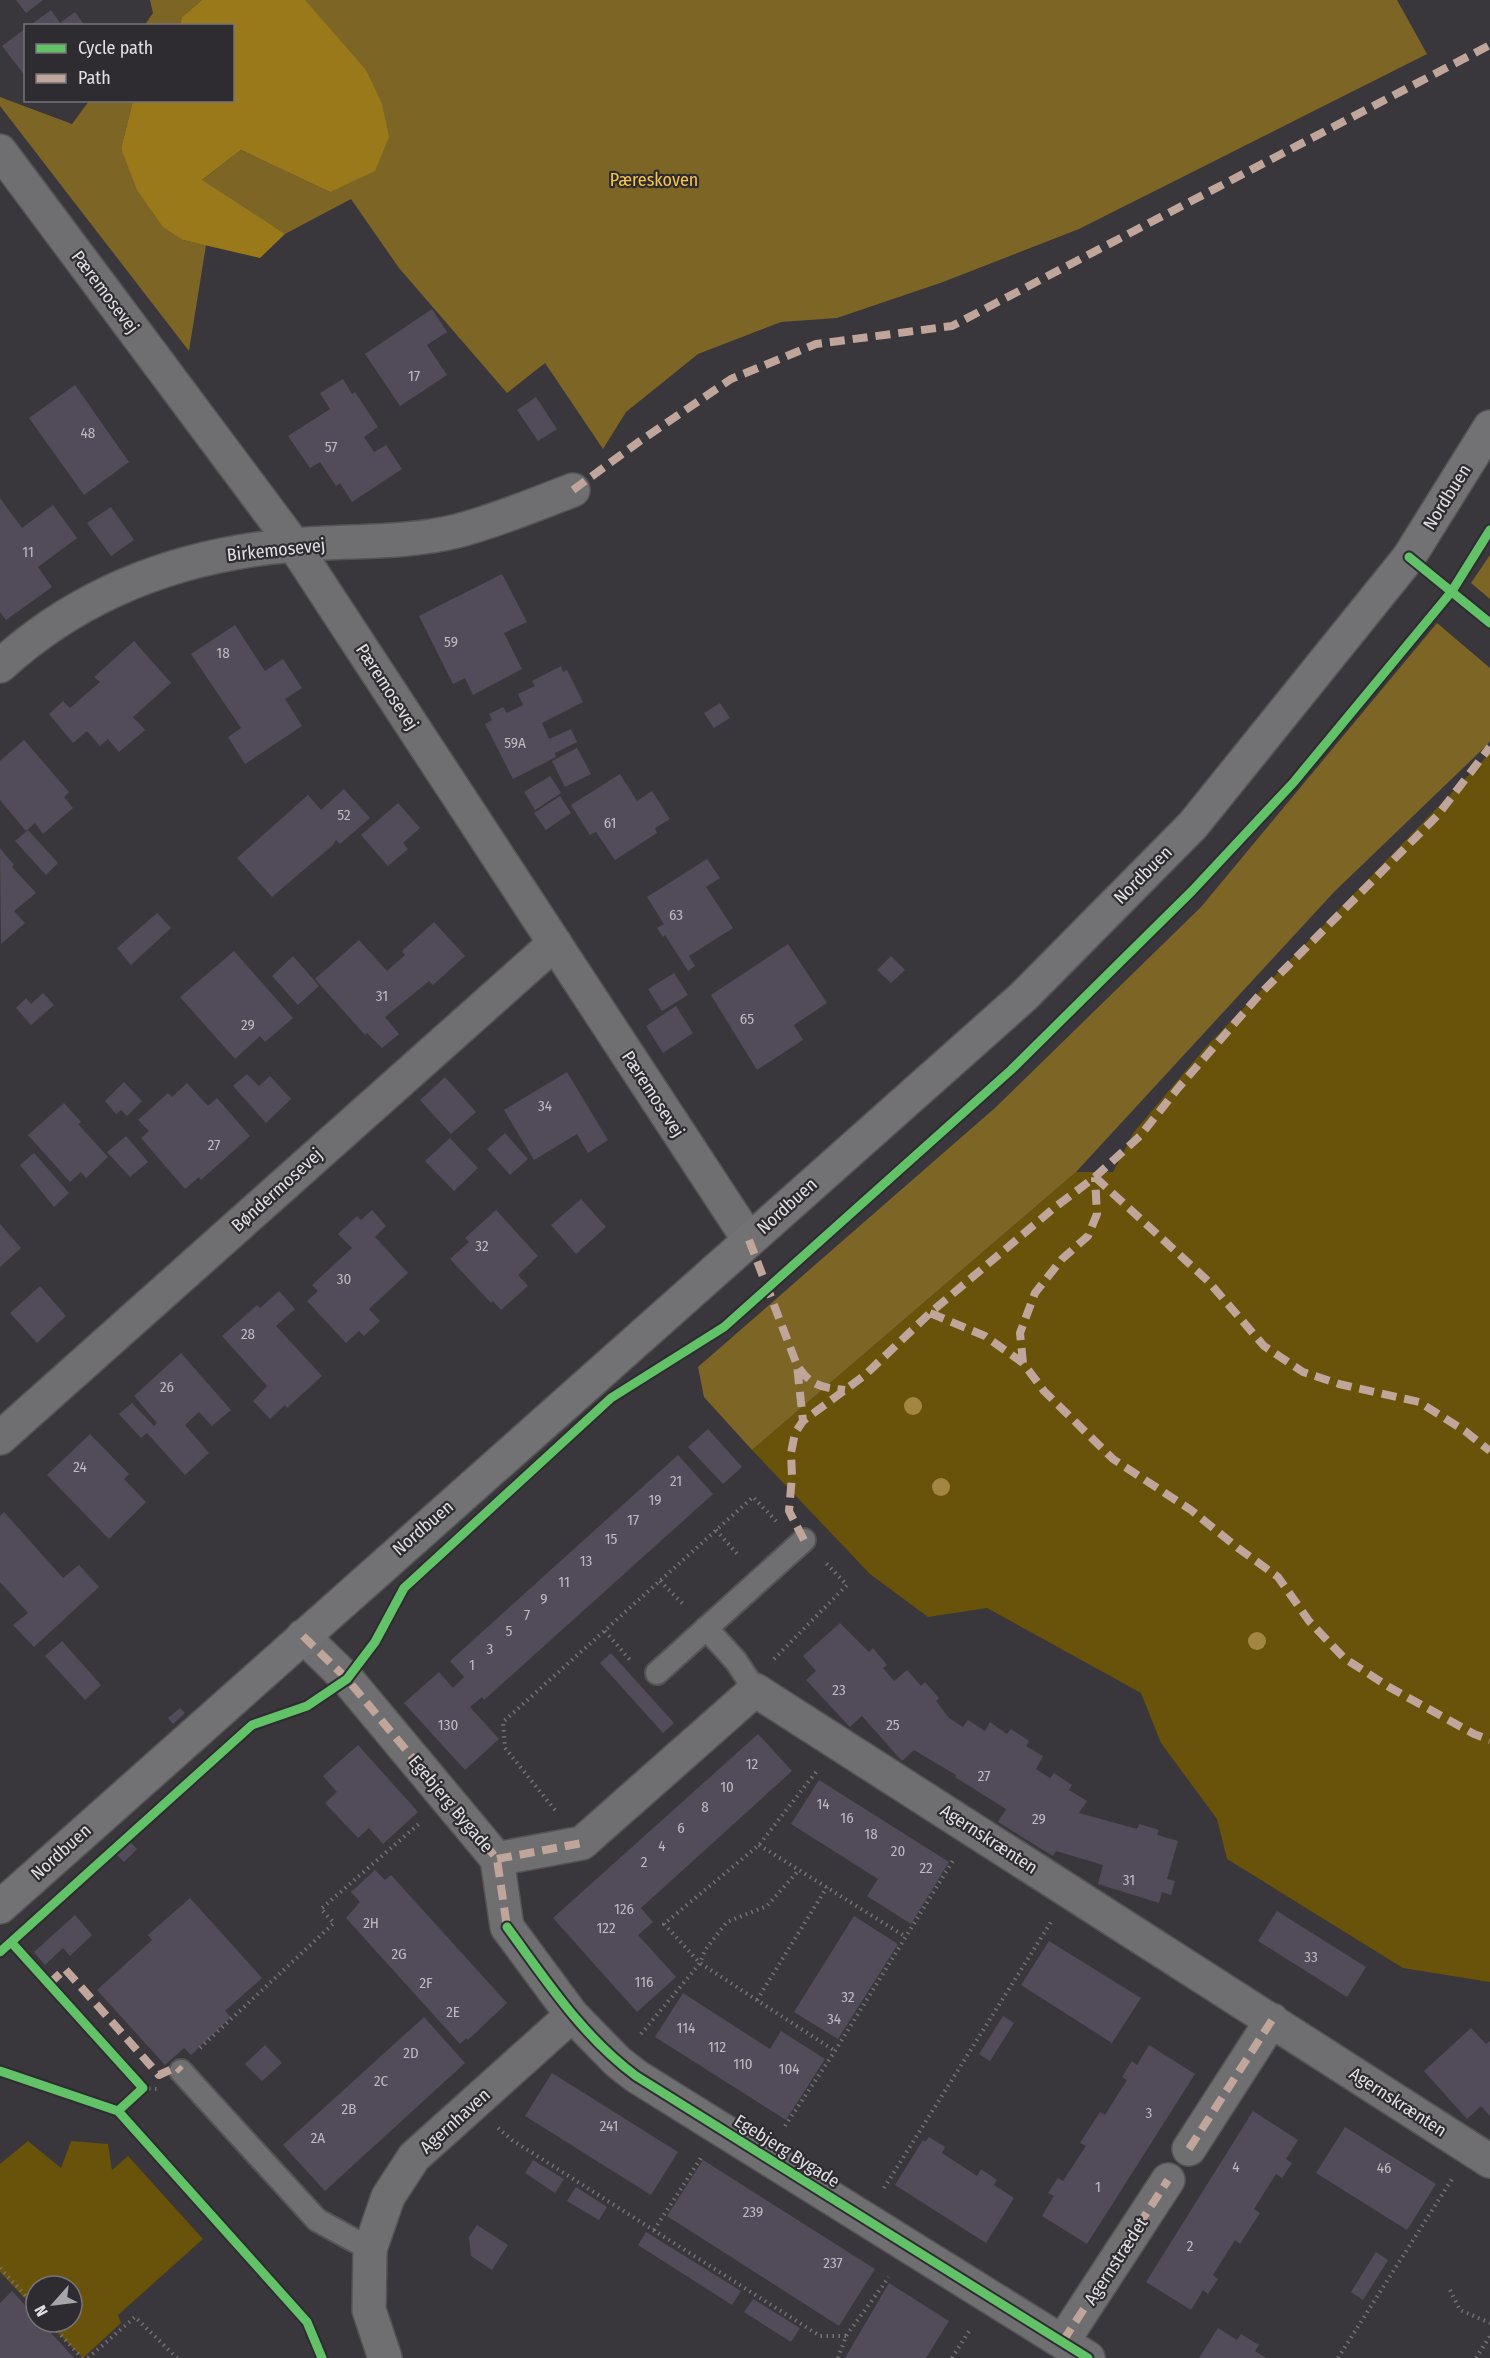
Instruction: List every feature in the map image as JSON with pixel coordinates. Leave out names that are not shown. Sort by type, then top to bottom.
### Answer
[{"type":"street","name":"Pæremosevej","points":[[0,151],[294,545],[749,1240]]},
{"type":"street","name":"Nordbuen","points":[[0,1907],[1024,996],[1193,825],[1409,557],[1490,427]]},
{"type":"street","name":"Birkemosevej","points":[[0,666],[68,615],[148,575],[202,559],[294,545],[374,543],[457,531],[573,490]]},
{"type":"street","name":"Bøndermosevej","points":[[0,1438],[555,943]]},
{"type":"street","name":"Egebjerg Bygade","points":[[303,1636],[347,1680],[497,1859],[507,1927],[572,2015],[618,2062],[636,2076],[1076,2350]]},
{"type":"street","name":"Agernskrænten","points":[[755,1690],[1481,2155]]},
{"type":"street","points":[[497,1859],[582,1843],[755,1690]]},
{"type":"street","name":"Agernhaven","points":[[385,2358],[369,2310],[370,2249],[387,2197],[414,2157],[572,2015]]},
{"type":"street","points":[[1189,2148],[1272,2020]]},
{"type":"street","name":"Agernstrædet","points":[[1076,2350],[1168,2180]]},
{"type":"lane","points":[[657,1673],[801,1543]]},
{"type":"lane","points":[[706,1628],[736,1661],[755,1690]]},
{"type":"lane","points":[[181,2071],[316,2220],[370,2249]]},
{"type":"path","points":[[582,1843],[505,1748],[503,1722],[753,1497],[801,1543]]},
{"type":"path","points":[[716,1530],[728,1543]]},
{"type":"path","points":[[660,1581],[672,1594]]},
{"type":"path","points":[[755,1690],[763,1669],[847,1585]]},
{"type":"path","points":[[605,1631],[616,1644]]},
{"type":"path","points":[[835,2051],[700,1963],[664,1924],[759,1845],[838,1743]]},
{"type":"path","points":[[181,2071],[195,2054],[334,1923],[321,1909],[447,1799]]},
{"type":"path","points":[[759,1845],[906,1937]]},
{"type":"path","points":[[782,2131],[835,2051],[957,1854]]},
{"type":"path","points":[[618,2062],[700,1963],[705,1950],[727,1922],[767,1906],[799,1870]]},
{"type":"path","points":[[757,2000],[827,1887]]},
{"type":"path","points":[[864,2219],[1070,1891]]},
{"type":"path","points":[[135,2079],[139,2091],[160,2090]]},
{"type":"path","points":[[476,2103],[489,2121],[512,2140],[820,2336],[846,2336]]},
{"type":"path","points":[[654,2230],[704,2154]]},
{"type":"path","points":[[1338,2358],[1481,2155]]},
{"type":"path","points":[[838,2358],[846,2336],[867,2309],[908,2246]]},
{"type":"path","points":[[0,2268],[24,2294]]},
{"type":"path","points":[[1450,2290],[1460,2310],[1490,2323]]},
{"type":"path","points":[[87,2358],[135,2317],[177,2358]]},
{"type":"path","points":[[60,2334],[82,2358]]},
{"type":"path","points":[[1476,2358],[1490,2336]]},
{"type":"shaded area","points":[[202,0],[305,0],[366,70],[382,104],[389,137],[375,171],[330,192],[241,150],[202,180],[285,234],[260,258],[183,240],[163,227],[137,190],[121,148],[133,102],[234,102],[234,24],[180,24],[182,17]]},
{"type":"shaded area","points":[[1490,753],[1490,1982],[1403,1968],[1227,1859],[1217,1819],[1161,1743],[1141,1693],[987,1608],[928,1617],[870,1574],[752,1450],[1076,1172],[1113,1172],[1134,1132],[1205,1048]]},
{"type":"shaded area","points":[[28,2141],[61,2168],[71,2141],[108,2144],[112,2170],[128,2156],[203,2239],[118,2315],[121,2323],[83,2358],[59,2334],[84,2334],[84,2274],[24,2274],[24,2297],[0,2272],[0,2164]]},
{"type":"green space","points":[[150,0],[202,0],[182,17],[180,24],[145,24],[153,13]]},
{"type":"green space","name":"Pæreskoven","points":[[304,0],[1397,0],[1427,54],[1079,229],[943,282],[837,318],[781,322],[698,354],[626,412],[603,449],[545,363],[507,393],[399,268],[351,199],[285,234],[201,181],[241,150],[330,192]]},
{"type":"green space","points":[[0,97],[72,124],[88,102],[133,102],[121,148],[183,240],[206,245],[189,351],[0,106]]},
{"type":"green space","points":[[1490,555],[1490,599],[1471,583]]},
{"type":"green space","points":[[1437,623],[1490,668],[1490,741],[1488,744],[1334,892],[1076,1172],[752,1450],[704,1397],[698,1367],[996,1107],[1201,907]]},
{"type":"building","points":[[16,0],[43,0],[26,13]]},
{"type":"building","points":[[51,10],[60,23],[75,12],[84,24],[32,24]]},
{"type":"building","points":[[24,30],[24,74],[2,46]]},
{"type":"building","points":[[432,309],[447,332],[427,345],[447,375],[400,406],[365,354]]},
{"type":"building","points":[[343,379],[352,394],[355,392],[378,427],[364,437],[374,452],[386,445],[402,469],[352,502],[340,483],[336,486],[320,462],[310,468],[288,436],[330,409],[320,393]]},
{"type":"building","points":[[75,385],[129,462],[84,495],[29,418]]},
{"type":"building","points":[[536,397],[557,429],[538,441],[517,410]]},
{"type":"building","points":[[0,498],[22,528],[53,505],[77,538],[38,567],[52,587],[6,620],[0,612]]},
{"type":"building","points":[[111,507],[134,540],[111,556],[87,523]]},
{"type":"building","points":[[502,574],[527,622],[504,633],[522,669],[473,695],[465,678],[453,684],[419,616]]},
{"type":"building","points":[[235,625],[265,671],[283,659],[302,688],[285,699],[302,726],[245,764],[228,737],[241,728],[191,654]]},
{"type":"building","points":[[134,641],[171,683],[133,717],[145,730],[119,752],[108,739],[100,746],[87,731],[73,743],[49,714],[63,701],[70,708],[100,682],[94,677]]},
{"type":"building","points":[[561,666],[563,672],[567,670],[583,702],[542,723],[549,739],[571,729],[577,742],[555,753],[556,757],[513,779],[485,724],[492,720],[489,714],[503,707],[507,713],[523,705],[518,694],[535,686],[532,681]]},
{"type":"building","points":[[720,703],[730,718],[714,728],[704,713]]},
{"type":"building","points":[[24,740],[69,792],[64,797],[73,808],[43,834],[35,823],[26,831],[0,800],[0,761]]},
{"type":"building","points":[[577,748],[591,774],[565,787],[552,761]]},
{"type":"building","points":[[620,774],[637,801],[652,791],[670,819],[655,828],[657,833],[615,860],[596,832],[590,835],[571,805]]},
{"type":"building","points":[[550,776],[561,793],[535,810],[524,792]]},
{"type":"building","points":[[344,789],[370,818],[340,844],[336,840],[272,897],[237,858],[308,795],[321,810]]},
{"type":"building","points":[[560,796],[571,813],[546,830],[534,813]]},
{"type":"building","points":[[398,803],[420,828],[403,843],[408,849],[388,866],[361,835]]},
{"type":"building","points":[[28,830],[58,863],[46,875],[15,841]]},
{"type":"building","points":[[0,848],[14,865],[12,867],[36,893],[14,911],[25,923],[1,944]]},
{"type":"building","points":[[707,859],[720,878],[706,887],[733,928],[689,956],[695,966],[688,971],[665,935],[663,937],[657,928],[664,924],[647,897]]},
{"type":"building","points":[[157,913],[171,928],[131,965],[117,948]]},
{"type":"building","points":[[434,922],[465,956],[433,985],[429,981],[385,1017],[399,1034],[382,1048],[367,1033],[365,1035],[315,979],[359,940],[387,971],[405,955],[402,951]]},
{"type":"building","points":[[788,944],[827,1003],[794,1025],[803,1040],[757,1070],[711,995]]},
{"type":"building","points":[[234,951],[293,1018],[265,1042],[260,1036],[235,1059],[180,997]]},
{"type":"building","points":[[293,956],[319,986],[298,1005],[272,976]]},
{"type":"building","points":[[891,956],[905,970],[891,983],[877,970]]},
{"type":"building","points":[[674,973],[688,995],[662,1011],[648,989]]},
{"type":"building","points":[[43,993],[54,1005],[31,1025],[16,1008],[26,998],[31,1004]]},
{"type":"building","points":[[676,1006],[693,1033],[663,1053],[646,1026]]},
{"type":"building","points":[[567,1072],[608,1140],[588,1153],[577,1134],[534,1160],[504,1110]]},
{"type":"building","points":[[247,1074],[259,1086],[270,1076],[291,1099],[266,1123],[233,1086]]},
{"type":"building","points":[[445,1077],[476,1112],[451,1134],[420,1100]]},
{"type":"building","points":[[124,1082],[142,1101],[127,1116],[121,1110],[116,1114],[105,1101]]},
{"type":"building","points":[[187,1083],[208,1106],[217,1098],[250,1136],[201,1180],[199,1177],[185,1189],[141,1138],[149,1131],[138,1120],[168,1093],[172,1097]]},
{"type":"building","points":[[64,1103],[81,1122],[78,1124],[108,1157],[86,1178],[81,1172],[70,1182],[28,1135]]},
{"type":"building","points":[[505,1133],[528,1159],[510,1175],[487,1149]]},
{"type":"building","points":[[126,1136],[148,1162],[130,1177],[107,1152]]},
{"type":"building","points":[[450,1138],[478,1168],[454,1191],[425,1161]]},
{"type":"building","points":[[34,1153],[69,1193],[54,1207],[20,1165]]},
{"type":"building","points":[[581,1199],[606,1227],[576,1254],[551,1225]]},
{"type":"building","points":[[372,1210],[386,1226],[375,1237],[408,1273],[369,1309],[380,1321],[364,1336],[359,1331],[346,1343],[307,1301],[318,1291],[312,1285],[352,1248],[338,1234],[357,1216],[361,1220]]},
{"type":"building","points":[[496,1210],[538,1256],[518,1275],[528,1286],[501,1310],[493,1301],[491,1303],[450,1259],[469,1242],[465,1238]]},
{"type":"building","points":[[0,1224],[21,1248],[0,1267]]},
{"type":"building","points":[[40,1286],[66,1316],[37,1343],[10,1313]]},
{"type":"building","points":[[279,1291],[295,1309],[276,1326],[322,1376],[287,1408],[285,1405],[270,1419],[253,1401],[267,1386],[222,1336],[257,1305],[260,1308]]},
{"type":"building","points":[[181,1353],[231,1410],[212,1426],[199,1412],[185,1425],[209,1453],[185,1475],[147,1433],[141,1438],[119,1414],[132,1403],[154,1426],[157,1423],[134,1396]]},
{"type":"building","points":[[708,1429],[742,1467],[723,1484],[688,1447]]},
{"type":"building","points":[[90,1434],[129,1474],[124,1479],[146,1502],[109,1539],[47,1475]]},
{"type":"building","points":[[678,1455],[713,1494],[484,1700],[482,1697],[470,1707],[499,1739],[465,1770],[404,1703],[439,1672],[453,1688],[464,1677],[450,1661]]},
{"type":"building","points":[[4,1512],[63,1578],[79,1565],[99,1587],[34,1647],[13,1625],[28,1613],[0,1582],[0,1516]]},
{"type":"building","points":[[840,1623],[869,1652],[873,1648],[887,1665],[883,1668],[894,1681],[907,1670],[921,1686],[925,1682],[939,1698],[936,1701],[949,1718],[963,1727],[968,1720],[985,1731],[990,1722],[1007,1734],[1011,1729],[1029,1741],[1026,1746],[1043,1756],[1036,1769],[1050,1778],[1054,1773],[1072,1785],[1069,1790],[1087,1801],[1079,1813],[1137,1829],[1139,1824],[1159,1830],[1157,1835],[1178,1841],[1167,1879],[1175,1881],[1171,1895],[1162,1892],[1159,1903],[1098,1884],[1103,1865],[1056,1851],[1053,1856],[998,1822],[1006,1809],[955,1777],[956,1775],[914,1750],[902,1761],[862,1716],[850,1727],[806,1680],[816,1671],[803,1656]]},
{"type":"building","points":[[62,1641],[101,1685],[85,1700],[45,1656]]},
{"type":"building","points":[[611,1653],[674,1723],[663,1733],[600,1663]]},
{"type":"building","points":[[180,1708],[185,1713],[173,1724],[168,1718]]},
{"type":"building","points":[[758,1734],[792,1771],[641,1908],[653,1922],[638,1935],[676,1977],[637,2012],[553,1918]]},
{"type":"building","points":[[358,1745],[418,1812],[383,1844],[369,1828],[358,1838],[325,1803],[337,1792],[323,1776]]},
{"type":"building","points":[[819,1780],[949,1862],[911,1924],[867,1896],[878,1879],[791,1824]]},
{"type":"building","points":[[130,1842],[137,1849],[124,1862],[117,1855]]},
{"type":"building","points":[[375,1870],[385,1880],[391,1875],[507,2003],[468,2040],[466,2038],[460,2044],[346,1918],[360,1902],[351,1892]]},
{"type":"building","points":[[190,1898],[262,1978],[225,2011],[231,2017],[191,2055],[184,2048],[165,2065],[97,1990],[152,1940],[148,1935]]},
{"type":"building","points":[[1277,1911],[1366,1967],[1347,1997],[1258,1941]]},
{"type":"building","points":[[75,1915],[92,1935],[70,1956],[63,1948],[45,1965],[34,1952]]},
{"type":"building","points":[[854,1916],[898,1944],[838,2039],[794,2012]]},
{"type":"building","points":[[1049,1941],[1141,1998],[1112,2043],[1021,1985]]},
{"type":"building","points":[[683,1993],[770,2049],[781,2031],[825,2059],[786,2120],[655,2037]]},
{"type":"building","points":[[1003,2016],[1014,2023],[990,2061],[979,2054]]},
{"type":"building","points":[[424,2017],[465,2063],[325,2191],[283,2145]]},
{"type":"building","points":[[1471,2028],[1486,2044],[1490,2041],[1490,2116],[1481,2106],[1467,2119],[1424,2071]]},
{"type":"building","points":[[265,2045],[282,2063],[262,2081],[245,2064]]},
{"type":"building","points":[[1149,2045],[1195,2074],[1087,2244],[1042,2216],[1054,2196],[1048,2193],[1058,2178],[1063,2181],[1086,2146],[1080,2143],[1100,2112],[1105,2115],[1127,2080],[1122,2077],[1132,2061],[1137,2065]]},
{"type":"building","points":[[552,2073],[678,2152],[651,2195],[525,2116]]},
{"type":"building","points":[[1253,2111],[1298,2140],[1286,2159],[1292,2163],[1282,2178],[1276,2174],[1254,2209],[1260,2213],[1240,2244],[1235,2240],[1213,2275],[1218,2279],[1208,2294],[1203,2290],[1191,2310],[1146,2282]]},
{"type":"building","points":[[1345,2127],[1436,2184],[1407,2230],[1316,2173]]},
{"type":"building","points":[[929,2137],[945,2147],[942,2153],[977,2176],[981,2169],[997,2180],[994,2185],[1014,2198],[986,2243],[895,2185],[923,2140],[925,2142]]},
{"type":"building","points":[[533,2160],[564,2179],[555,2193],[525,2173]]},
{"type":"building","points":[[703,2160],[875,2269],[839,2326],[667,2216]]},
{"type":"building","points":[[576,2187],[607,2207],[599,2220],[567,2201]]},
{"type":"building","points":[[477,2225],[508,2245],[492,2270],[471,2256],[469,2237]]},
{"type":"building","points":[[646,2232],[741,2291],[732,2305],[638,2245]]},
{"type":"building","points":[[1376,2252],[1388,2260],[1363,2300],[1351,2292]]},
{"type":"building","points":[[889,2283],[949,2321],[926,2358],[845,2358]]},
{"type":"building","points":[[12,2291],[24,2304],[24,2334],[52,2334],[74,2358],[0,2358],[0,2303]]},
{"type":"building","points":[[753,2299],[800,2328],[791,2342],[744,2312]]},
{"type":"building","points":[[1218,2328],[1237,2340],[1241,2334],[1259,2345],[1255,2351],[1266,2358],[1199,2358]]},
{"type":"marked path","points":[[573,490],[731,379],[816,344],[952,326],[1490,45]]},
{"type":"marked path","points":[[804,1540],[789,1511],[791,1453],[795,1433],[803,1421],[865,1375],[930,1313],[1054,1208],[1095,1177],[1140,1136],[1179,1087],[1261,993],[1437,816],[1490,747]]},
{"type":"marked path","points":[[1095,1177],[1208,1281],[1264,1346],[1303,1372],[1339,1384],[1419,1402],[1465,1431],[1490,1451]]},
{"type":"marked path","points":[[1023,1363],[1020,1333],[1035,1293],[1062,1259],[1088,1236],[1097,1214],[1095,1177]]},
{"type":"marked path","points":[[749,1240],[797,1365],[803,1421]]},
{"type":"marked path","points":[[930,1313],[985,1336],[1023,1363],[1044,1391],[1113,1459],[1191,1510],[1278,1577],[1309,1621],[1344,1658],[1389,1687],[1474,1734],[1490,1740]]},
{"type":"marked path","points":[[799,1368],[808,1379],[819,1385],[845,1390]]},
{"type":"marked path","points":[[303,1636],[347,1679],[497,1859],[507,1927]]},
{"type":"marked path","points":[[497,1859],[582,1843]]},
{"type":"marked path","points":[[49,1984],[65,1969],[159,2075],[177,2067],[181,2071]]},
{"type":"marked path","points":[[1189,2149],[1272,2020]]},
{"type":"marked path","points":[[1063,2341],[1168,2180]]},
{"type":"cycle path","points":[[0,1952],[252,1725],[307,1706],[347,1679],[375,1642],[404,1588],[611,1398],[724,1327],[1011,1070],[1192,891],[1293,783],[1452,591],[1490,530]]},
{"type":"cycle path","points":[[1409,557],[1490,623]]},
{"type":"cycle path","points":[[507,1927],[582,2025],[636,2076],[1088,2358]]},
{"type":"cycle path","points":[[11,1942],[143,2088],[118,2111]]},
{"type":"cycle path","points":[[0,2071],[118,2111],[307,2322],[322,2358]]}]
